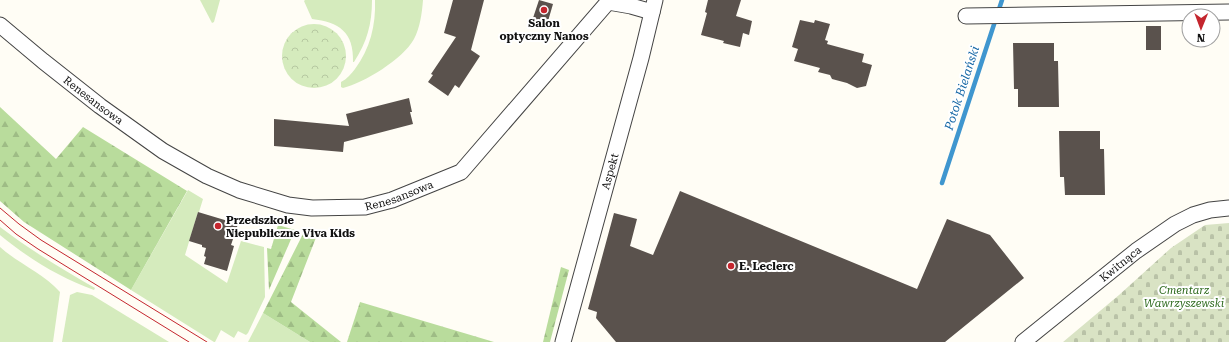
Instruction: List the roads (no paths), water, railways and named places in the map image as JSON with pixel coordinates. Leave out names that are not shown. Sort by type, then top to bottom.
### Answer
[{"type":"street","name":"Renesansowa","points":[[0,25],[100,106],[164,151],[207,176],[239,190],[288,205],[312,208],[337,208],[365,207],[392,200],[461,172],[608,2],[631,6],[654,6]]},
{"type":"street","name":"Aspekt","points":[[563,342],[654,6]]},
{"type":"street","points":[[966,16],[1006,15],[1117,7],[1229,12]]},
{"type":"street","name":"Kwitnąca","points":[[1023,342],[1136,251],[1175,224],[1192,215],[1210,210],[1229,208]]},
{"type":"waterway","name":"Potok Bielański","points":[[942,183],[1002,0]]},
{"type":"tram line","points":[[0,208],[41,240],[207,342]]},
{"type":"tram line","points":[[0,220],[16,234],[38,249],[189,342]]},
{"type":"place","name":"Salon optyczny Nanos","points":[[544,10]]},
{"type":"place","name":"Przedszkole Niepubliczne Viva Kids","points":[[218,226]]},
{"type":"place","name":"E. Leclerc","points":[[731,266]]},
{"type":"park label","name":"Cmentarz Wawrzyszewski","points":[[1184,296]]}]
